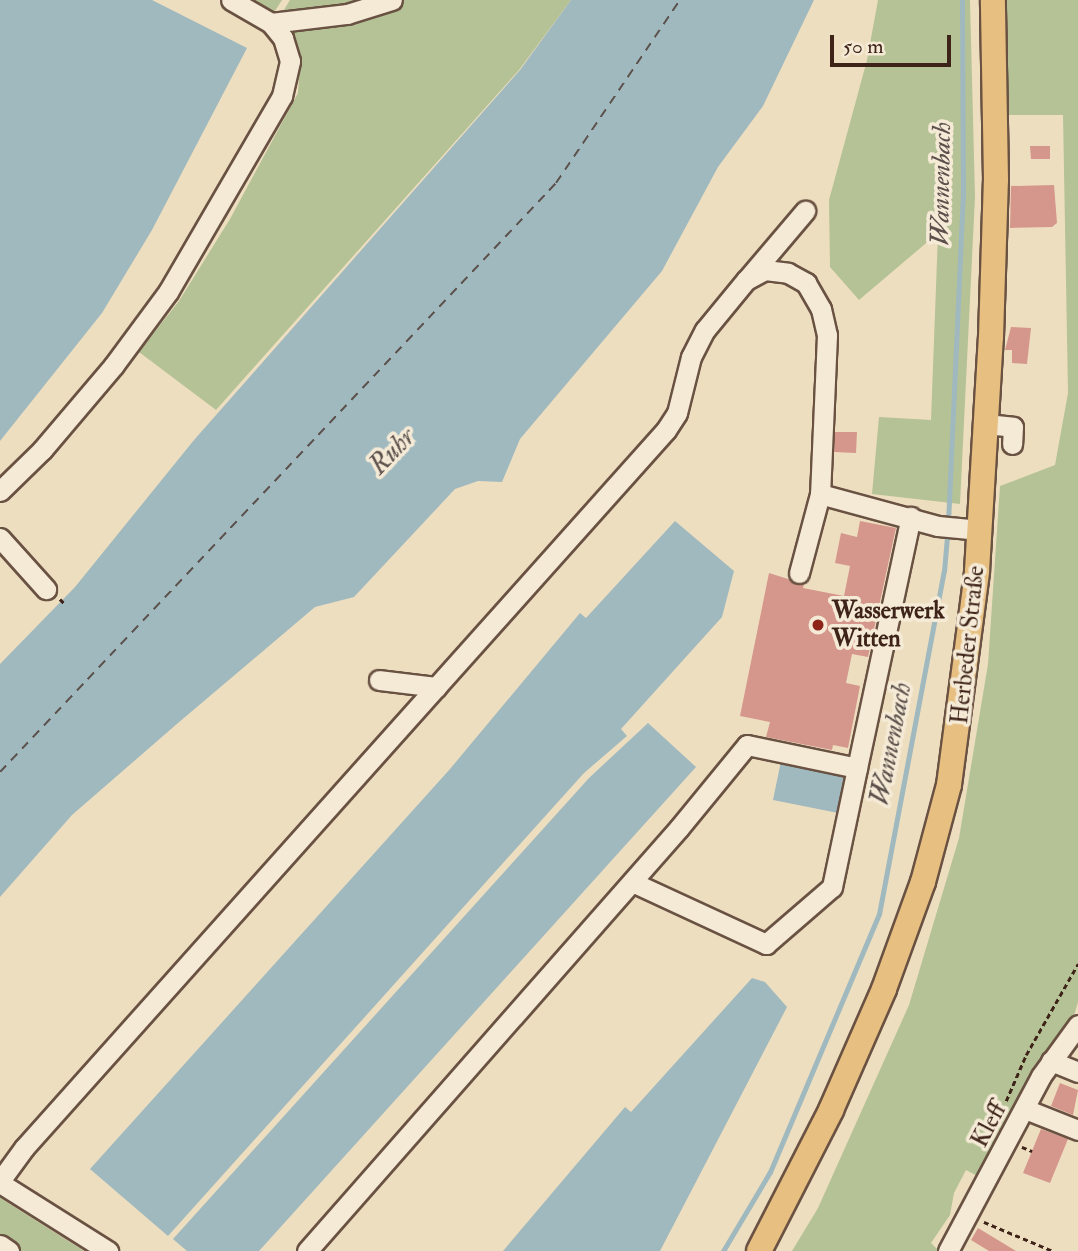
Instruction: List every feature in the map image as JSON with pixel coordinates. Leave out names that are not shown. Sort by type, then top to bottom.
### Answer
[{"type":"main road","name":"Herbeder Straße","points":[[759,1251],[856,1056],[923,882],[960,725],[980,530],[986,424],[996,180],[993,0]]},
{"type":"street","points":[[0,491],[42,450],[152,313],[269,122],[290,61],[283,38],[271,23],[231,0]]},
{"type":"street","points":[[271,23],[346,14],[392,0]]},
{"type":"street","points":[[108,1251],[0,1182],[33,1138],[666,430],[677,413],[691,357],[705,330],[805,211]]},
{"type":"street","points":[[746,280],[765,270],[788,272],[806,283],[821,309],[827,335],[820,494],[799,573]]},
{"type":"street","points":[[986,424],[1013,427],[1012,444]]},
{"type":"street","points":[[820,494],[944,526],[980,530]]},
{"type":"street","points":[[632,882],[766,944],[832,887],[911,517]]},
{"type":"street","points":[[0,538],[46,589]]},
{"type":"street","points":[[379,680],[438,687]]},
{"type":"street","points":[[307,1251],[632,882],[747,745],[857,768]]},
{"type":"street","name":"Kleff","points":[[948,1251],[970,1217],[1051,1061],[1078,1025]]},
{"type":"street","points":[[1051,1061],[1078,1072]]},
{"type":"street","points":[[1025,1109],[1078,1130]]},
{"type":"street","points":[[0,1245],[9,1251]]},
{"type":"path","points":[[970,1217],[1053,1251]]},
{"type":"green space","points":[[247,0],[282,0],[273,14]]},
{"type":"green space","points":[[290,0],[571,0],[519,70],[216,410],[139,352],[179,301],[230,219],[298,93],[300,62],[282,13]]},
{"type":"green space","points":[[878,0],[970,0],[975,197],[960,504],[872,494],[879,417],[931,420],[938,233],[859,300],[830,267],[829,200],[867,60]]},
{"type":"green space","points":[[1002,0],[1078,0],[1078,1002],[1072,1023],[983,1179],[966,1170],[954,1193],[950,1215],[931,1243],[939,1251],[792,1251],[818,1208],[909,1005],[959,838],[988,664],[1000,486],[1055,465],[1068,393],[1063,115],[1007,115]]},
{"type":"green space","points":[[0,1198],[84,1251],[0,1251]]},
{"type":"water","points":[[0,0],[152,0],[247,48],[152,230],[102,313],[0,441]]},
{"type":"water","name":"Ruhr","points":[[571,0],[814,0],[763,106],[718,167],[662,271],[520,439],[502,482],[478,481],[455,489],[354,597],[315,607],[72,815],[0,897],[0,664],[75,587],[194,440],[520,70]]},
{"type":"water","points":[[675,521],[734,571],[722,617],[621,729],[627,736],[584,773],[168,1236],[90,1169],[450,769],[580,613],[586,618]]},
{"type":"water","points":[[648,723],[696,767],[259,1251],[187,1251],[173,1239],[589,778]]},
{"type":"water","points":[[781,761],[846,773],[838,813],[773,800]]},
{"type":"water","points":[[752,978],[765,982],[787,1007],[660,1251],[503,1251],[625,1107],[631,1112]]},
{"type":"building","points":[[1030,146],[1050,146],[1050,159],[1031,159]]},
{"type":"building","points":[[1054,185],[1057,223],[1052,227],[1010,228],[1011,186]]},
{"type":"building","points":[[1011,327],[1031,328],[1027,364],[1012,363],[1012,350],[1005,350]]},
{"type":"building","points":[[835,432],[857,432],[856,453],[834,452]]},
{"type":"building","name":"Wasserwerk Witten","points":[[860,521],[896,528],[868,657],[852,654],[846,683],[860,686],[848,748],[833,745],[832,750],[766,737],[770,722],[740,716],[769,573],[804,584],[803,588],[844,596],[850,566],[835,563],[841,533],[857,537]]},
{"type":"building","points":[[1060,1083],[1078,1090],[1073,1115],[1051,1106]]},
{"type":"building","points":[[1041,1129],[1068,1139],[1050,1183],[1023,1173]]},
{"type":"building","points":[[978,1228],[1016,1251],[989,1251],[971,1240]]},
{"type":"waterway","name":"Wannenbach","points":[[948,523],[963,196],[962,0]]},
{"type":"waterway","name":"Wannenbach","points":[[723,1251],[770,1172],[879,914],[944,571],[947,533]]},
{"type":"ferry route","points":[[0,772],[556,183],[680,0]]},
{"type":"place","name":"Wasserwerk Witten","points":[[818,625]]}]
